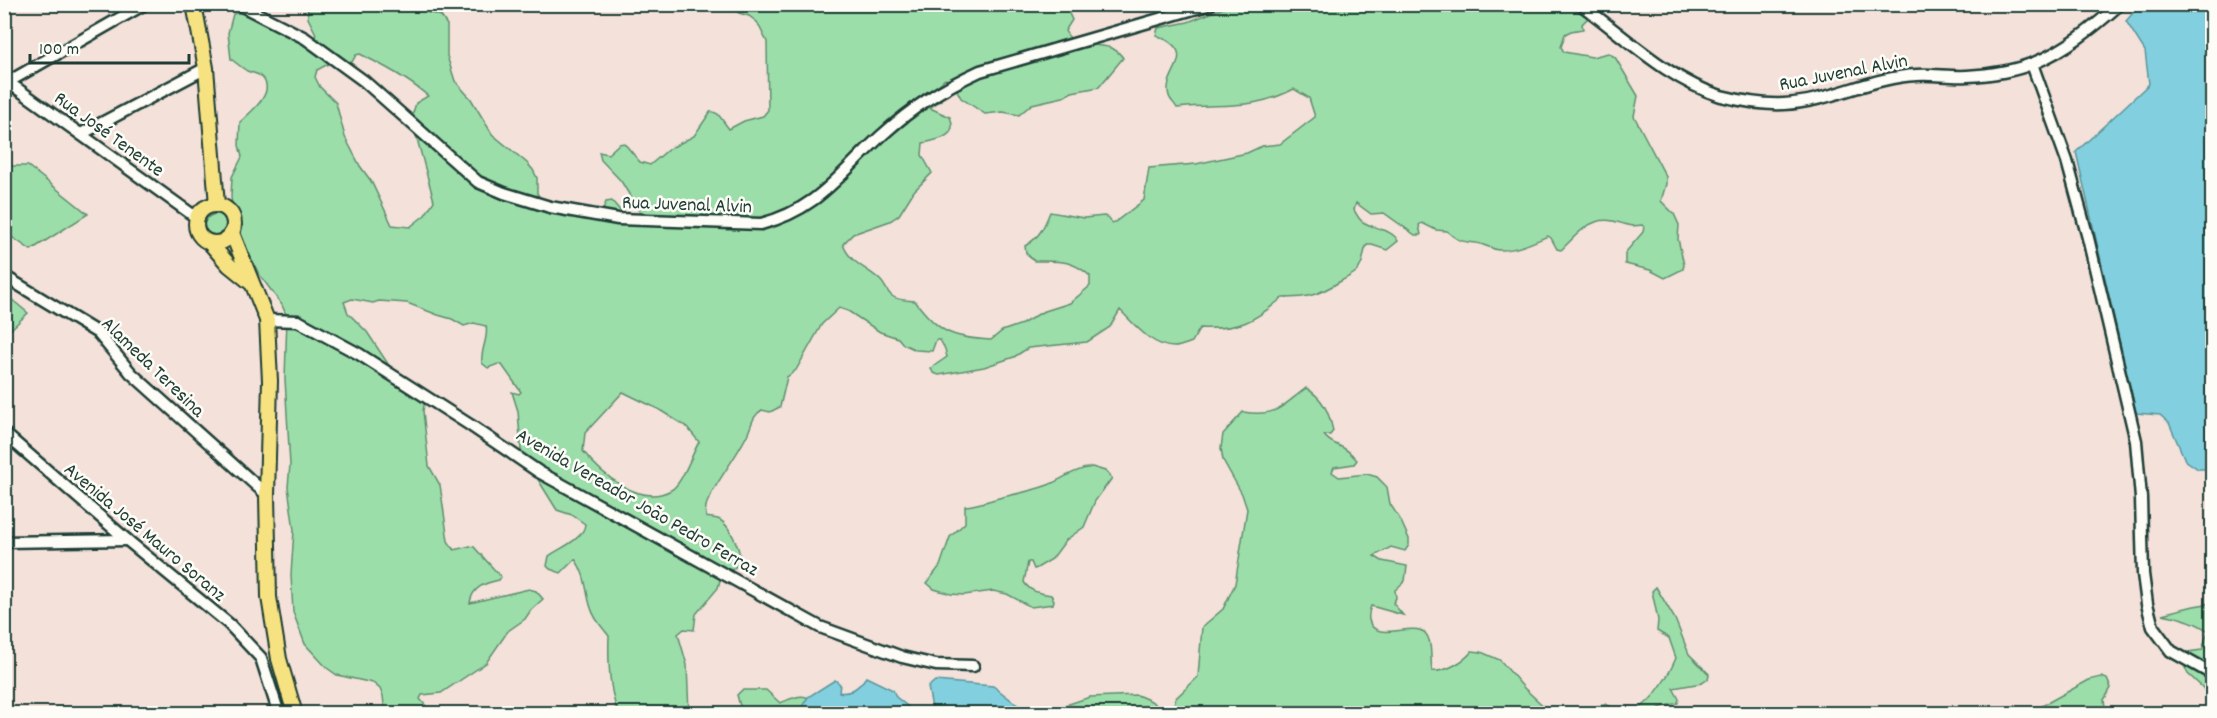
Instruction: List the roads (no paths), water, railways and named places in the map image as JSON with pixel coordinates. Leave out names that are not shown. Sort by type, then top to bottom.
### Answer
[{"type":"main road","points":[[194,4],[206,68],[217,205]]},
{"type":"main road","points":[[232,233],[223,242],[204,241],[197,231],[197,218],[205,208],[217,205],[232,215],[234,221],[232,233],[267,320],[270,381],[267,495],[269,597],[279,660],[295,714]]},
{"type":"main road","points":[[210,243],[228,265],[250,282]]},
{"type":"street","name":"Rua Juvenal Alvin","points":[[238,4],[305,38],[364,81],[478,182],[504,193],[550,207],[618,219],[761,224],[783,218],[827,189],[914,108],[946,87],[980,71],[1211,4]]},
{"type":"street","name":"Rua Juvenal Alvin","points":[[1580,4],[1665,67],[1691,83],[1719,95],[1747,102],[1784,104],[1813,99],[1884,80],[1916,75],[1967,76],[1995,73],[2032,64],[2063,48],[2120,4]]},
{"type":"street","points":[[6,79],[143,5]]},
{"type":"street","points":[[2032,64],[2067,161],[2136,441],[2144,574],[2147,604],[2153,627],[2171,651],[2212,674]]},
{"type":"street","points":[[81,134],[206,68]]},
{"type":"street","name":"Rua José Tenente","points":[[6,79],[197,218]]},
{"type":"street","name":"Alameda Teresina","points":[[4,276],[98,333],[131,373],[267,495]]},
{"type":"street","name":"Avenida Vereador João Pedro Ferraz","points":[[267,320],[298,321],[359,354],[539,472],[820,627],[902,657],[936,665],[973,666]]},
{"type":"street","name":"Avenida José Mauro Soranz","points":[[4,434],[229,624],[261,658],[279,714]]},
{"type":"street","points":[[4,542],[127,540]]},
{"type":"water","points":[[2140,5],[2212,5],[2212,469],[2198,469],[2185,460],[2169,423],[2160,415],[2136,413],[2076,152],[2149,84],[2145,51],[2126,21]]},
{"type":"water","points":[[866,677],[893,690],[896,697],[916,713],[798,713],[808,697],[835,680],[840,684],[839,692],[843,693],[854,689]]},
{"type":"water","points":[[935,681],[993,686],[1028,713],[933,713],[928,687]]}]
